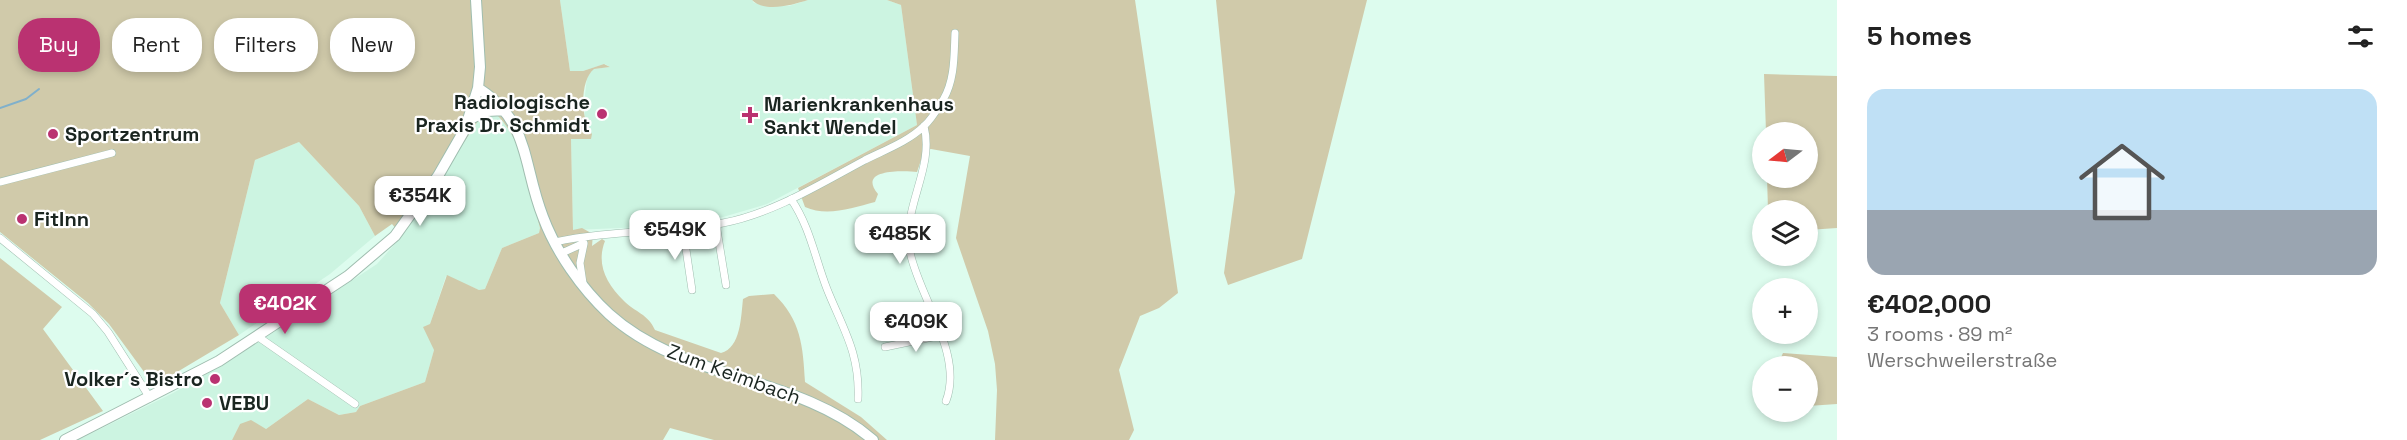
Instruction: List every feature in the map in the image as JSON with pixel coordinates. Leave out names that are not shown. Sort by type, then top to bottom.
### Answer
[{"type":"main road","points":[[65,440],[193,376],[348,276],[395,236],[438,176],[468,120],[476,93],[480,45],[476,0]]},
{"type":"main road","name":"Zum Keimbach","points":[[476,93],[499,101],[501,110],[520,139],[543,218],[555,242],[584,286],[609,314],[632,333],[654,346],[690,362],[767,386],[823,407],[873,440]]},
{"type":"main road","points":[[468,120],[501,110]]},
{"type":"street","points":[[555,242],[593,234],[683,229],[716,224],[760,213],[901,142],[924,126],[945,97],[954,69],[955,33]]},
{"type":"street","points":[[924,126],[927,150],[908,219],[908,237],[913,265],[942,335],[948,364],[949,389],[946,401]]},
{"type":"street","points":[[0,182],[112,153]]},
{"type":"street","points":[[791,199],[809,232],[827,290],[858,368],[858,399]]},
{"type":"street","points":[[716,224],[726,285]]},
{"type":"street","points":[[683,229],[692,290]]},
{"type":"street","points":[[562,253],[584,244],[593,234]]},
{"type":"street","points":[[0,238],[93,314],[108,332],[150,398]]},
{"type":"street","points":[[584,244],[579,263],[584,286]]},
{"type":"street","points":[[885,347],[942,335]]},
{"type":"street","points":[[257,336],[355,404]]},
{"type":"shaded area","points":[[0,0],[560,0],[570,71],[583,71],[604,64],[610,67],[594,69],[586,82],[583,101],[588,128],[592,134],[591,139],[571,139],[573,230],[582,228],[593,234],[592,246],[602,239],[605,241],[602,249],[602,265],[612,287],[628,305],[649,320],[655,330],[721,353],[733,345],[736,338],[743,299],[749,296],[774,294],[790,314],[799,334],[805,382],[861,417],[887,440],[714,440],[670,428],[663,440],[232,440],[240,424],[251,420],[266,429],[308,399],[339,415],[356,412],[360,406],[425,382],[434,350],[423,327],[430,324],[447,275],[479,290],[485,289],[502,248],[539,233],[540,228],[520,152],[506,125],[496,114],[482,115],[402,236],[392,224],[375,236],[359,206],[299,142],[255,160],[220,303],[239,335],[157,384],[150,380],[109,324],[88,303],[0,232]]},
{"type":"shaded area","name":"Marienkrankenhaus Sankt Wendel","points":[[560,0],[752,0],[754,3],[789,6],[808,0],[887,0],[901,5],[917,125],[767,204],[723,217],[668,226],[573,230],[571,139],[592,134],[586,127],[584,104],[587,77],[593,69],[610,67],[605,64],[583,71],[570,71]]},
{"type":"shaded area","points":[[752,0],[808,0],[787,6],[771,7],[757,4]]},
{"type":"shaded area","points":[[887,0],[1135,0],[1178,293],[1159,308],[1140,316],[1119,370],[1134,430],[1129,440],[995,440],[997,390],[995,364],[988,331],[956,238],[970,156],[931,149],[924,151],[917,172],[885,173],[873,179],[873,186],[878,194],[875,202],[831,211],[805,207],[798,188],[917,125],[901,5]]},
{"type":"shaded area","points":[[1216,0],[1367,0],[1302,259],[1228,285],[1224,273],[1235,192]]},
{"type":"shaded area","points":[[1764,74],[1837,76],[1837,228],[1818,229],[1818,200],[1768,200],[1767,188],[1818,188],[1818,122],[1766,122]]},
{"type":"shaded area","points":[[496,113],[508,125],[516,139],[540,228],[539,233],[502,248],[485,289],[479,290],[446,276],[430,324],[434,350],[425,382],[360,406],[356,412],[339,415],[308,399],[266,429],[240,424],[232,440],[78,440],[173,393],[231,360],[377,264],[402,236],[482,115]]},
{"type":"shaded area","points":[[299,142],[359,206],[375,236],[330,274],[239,335],[220,303],[255,160]]},
{"type":"shaded area","points":[[0,258],[62,307],[43,329],[103,411],[40,440],[0,440]]},
{"type":"shaded area","points":[[1783,353],[1837,357],[1837,404],[1818,405],[1818,356],[1782,356]]},
{"type":"waterway","points":[[0,108],[26,99],[39,89]]},
{"type":"place","name":"Radiologische Praxis Dr. Schmidt","points":[[602,114]]},
{"type":"place","name":"Marienkrankenhaus Sankt Wendel","points":[[750,115]]},
{"type":"place","name":"Sportzentrum","points":[[53,134]]},
{"type":"place","name":"FitInn","points":[[22,219]]},
{"type":"place","name":"Volker´s Bistro","points":[[215,379]]},
{"type":"place","name":"VEBU","points":[[207,403]]}]
